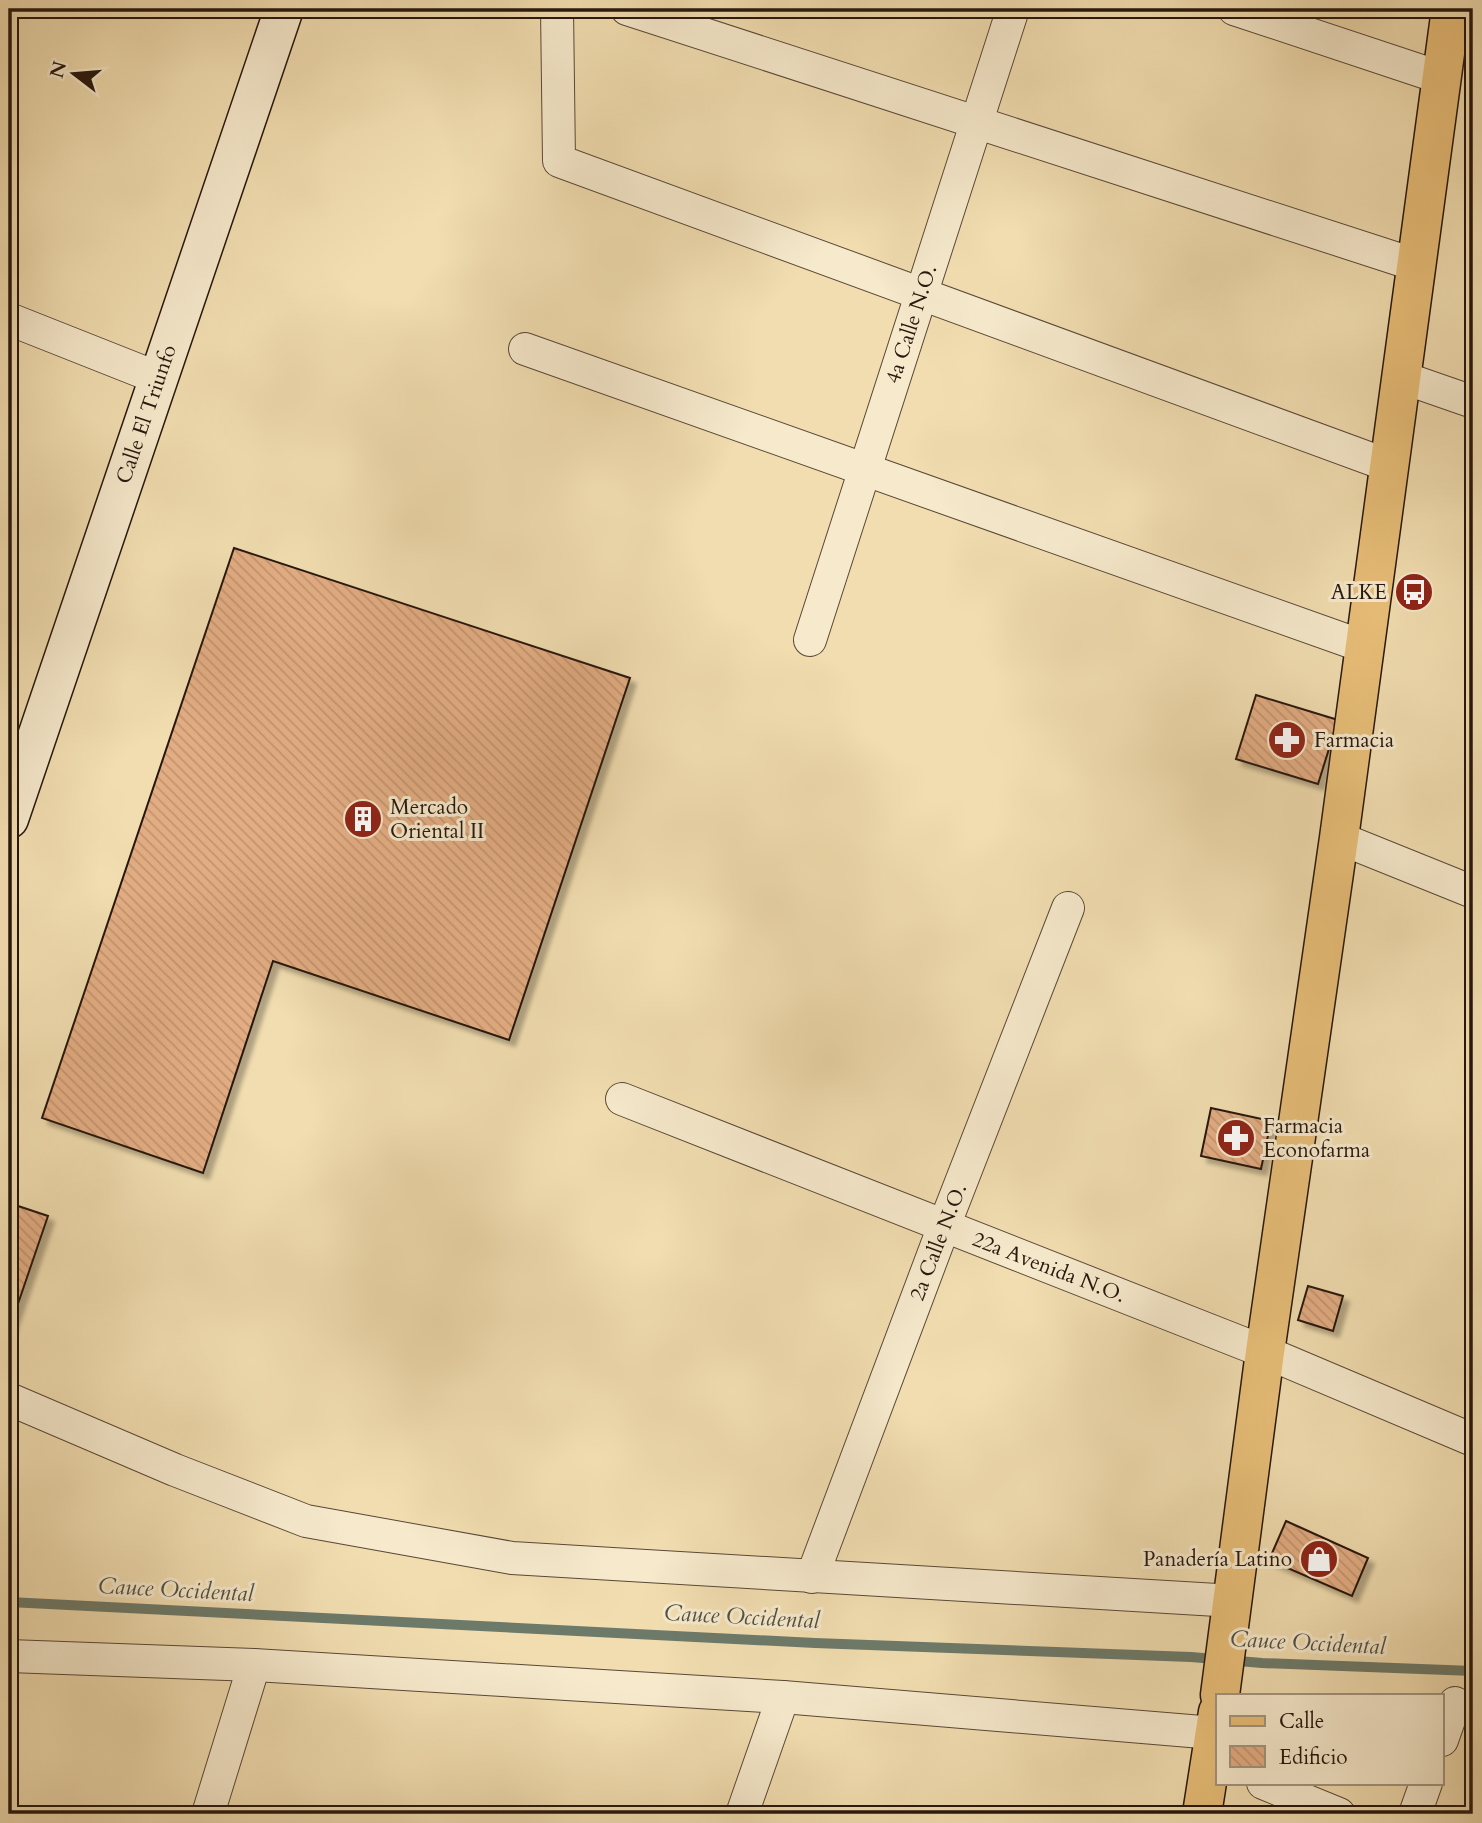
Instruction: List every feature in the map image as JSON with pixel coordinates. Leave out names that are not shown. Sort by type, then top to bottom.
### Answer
[{"type":"main road","name":"Calle El Triunfo","points":[[9,819],[284,9]]},
{"type":"main road","points":[[1221,1694],[1265,1352],[1339,838],[1451,9]]},
{"type":"main road","points":[[1202,1814],[1216,1732]]},
{"type":"street","points":[[627,9],[1416,265]]},
{"type":"street","name":"4a Calle N.O.","points":[[810,640],[1013,9]]},
{"type":"street","points":[[1234,9],[1442,78]]},
{"type":"street","points":[[554,10],[559,161],[1390,466]]},
{"type":"street","points":[[9,319],[158,378]]},
{"type":"street","points":[[525,349],[1365,647]]},
{"type":"street","points":[[1401,377],[1473,402]]},
{"type":"street","points":[[1339,838],[1473,892]]},
{"type":"street","name":"2a Calle N.O.","points":[[812,1577],[944,1226],[1068,908]]},
{"type":"street","name":"22a Avenida N.O.","points":[[622,1099],[1265,1352],[1473,1440]]},
{"type":"street","points":[[9,1399],[174,1470],[306,1521],[512,1558],[812,1577],[1232,1618]]},
{"type":"street","points":[[9,1656],[254,1665],[1216,1726]]},
{"type":"street","points":[[208,1814],[254,1665]]},
{"type":"street","points":[[742,1814],[783,1697]]},
{"type":"street","points":[[1444,1734],[1455,1703]]},
{"type":"street","points":[[1265,1784],[1339,1814]]},
{"type":"street","points":[[1415,1814],[1426,1784]]},
{"type":"building","name":"Mercado Oriental II","points":[[234,548],[630,678],[509,1040],[273,961],[203,1173],[42,1118]]},
{"type":"building","name":"Farmacia","points":[[1256,695],[1338,720],[1318,784],[1236,759]]},
{"type":"building","name":"Farmacia Econofarma","points":[[1211,1108],[1271,1121],[1261,1169],[1201,1156]]},
{"type":"building","points":[[9,1203],[48,1216],[9,1330]]},
{"type":"building","points":[[1308,1286],[1343,1296],[1333,1331],[1298,1320]]},
{"type":"building","name":"Panadería Latino","points":[[1286,1521],[1368,1558],[1352,1596],[1269,1560]]},
{"type":"waterway","name":"Cauce Occidental","points":[[9,1602],[815,1643],[1473,1671]]},
{"type":"place","name":"ALKE","points":[[1414,592]]},
{"type":"place","name":"Farmacia","points":[[1287,740]]},
{"type":"place","name":"Mercado Oriental II","points":[[363,819]]},
{"type":"place","name":"Farmacia Econofarma","points":[[1236,1138]]},
{"type":"place","name":"Panadería Latino","points":[[1319,1559]]}]
